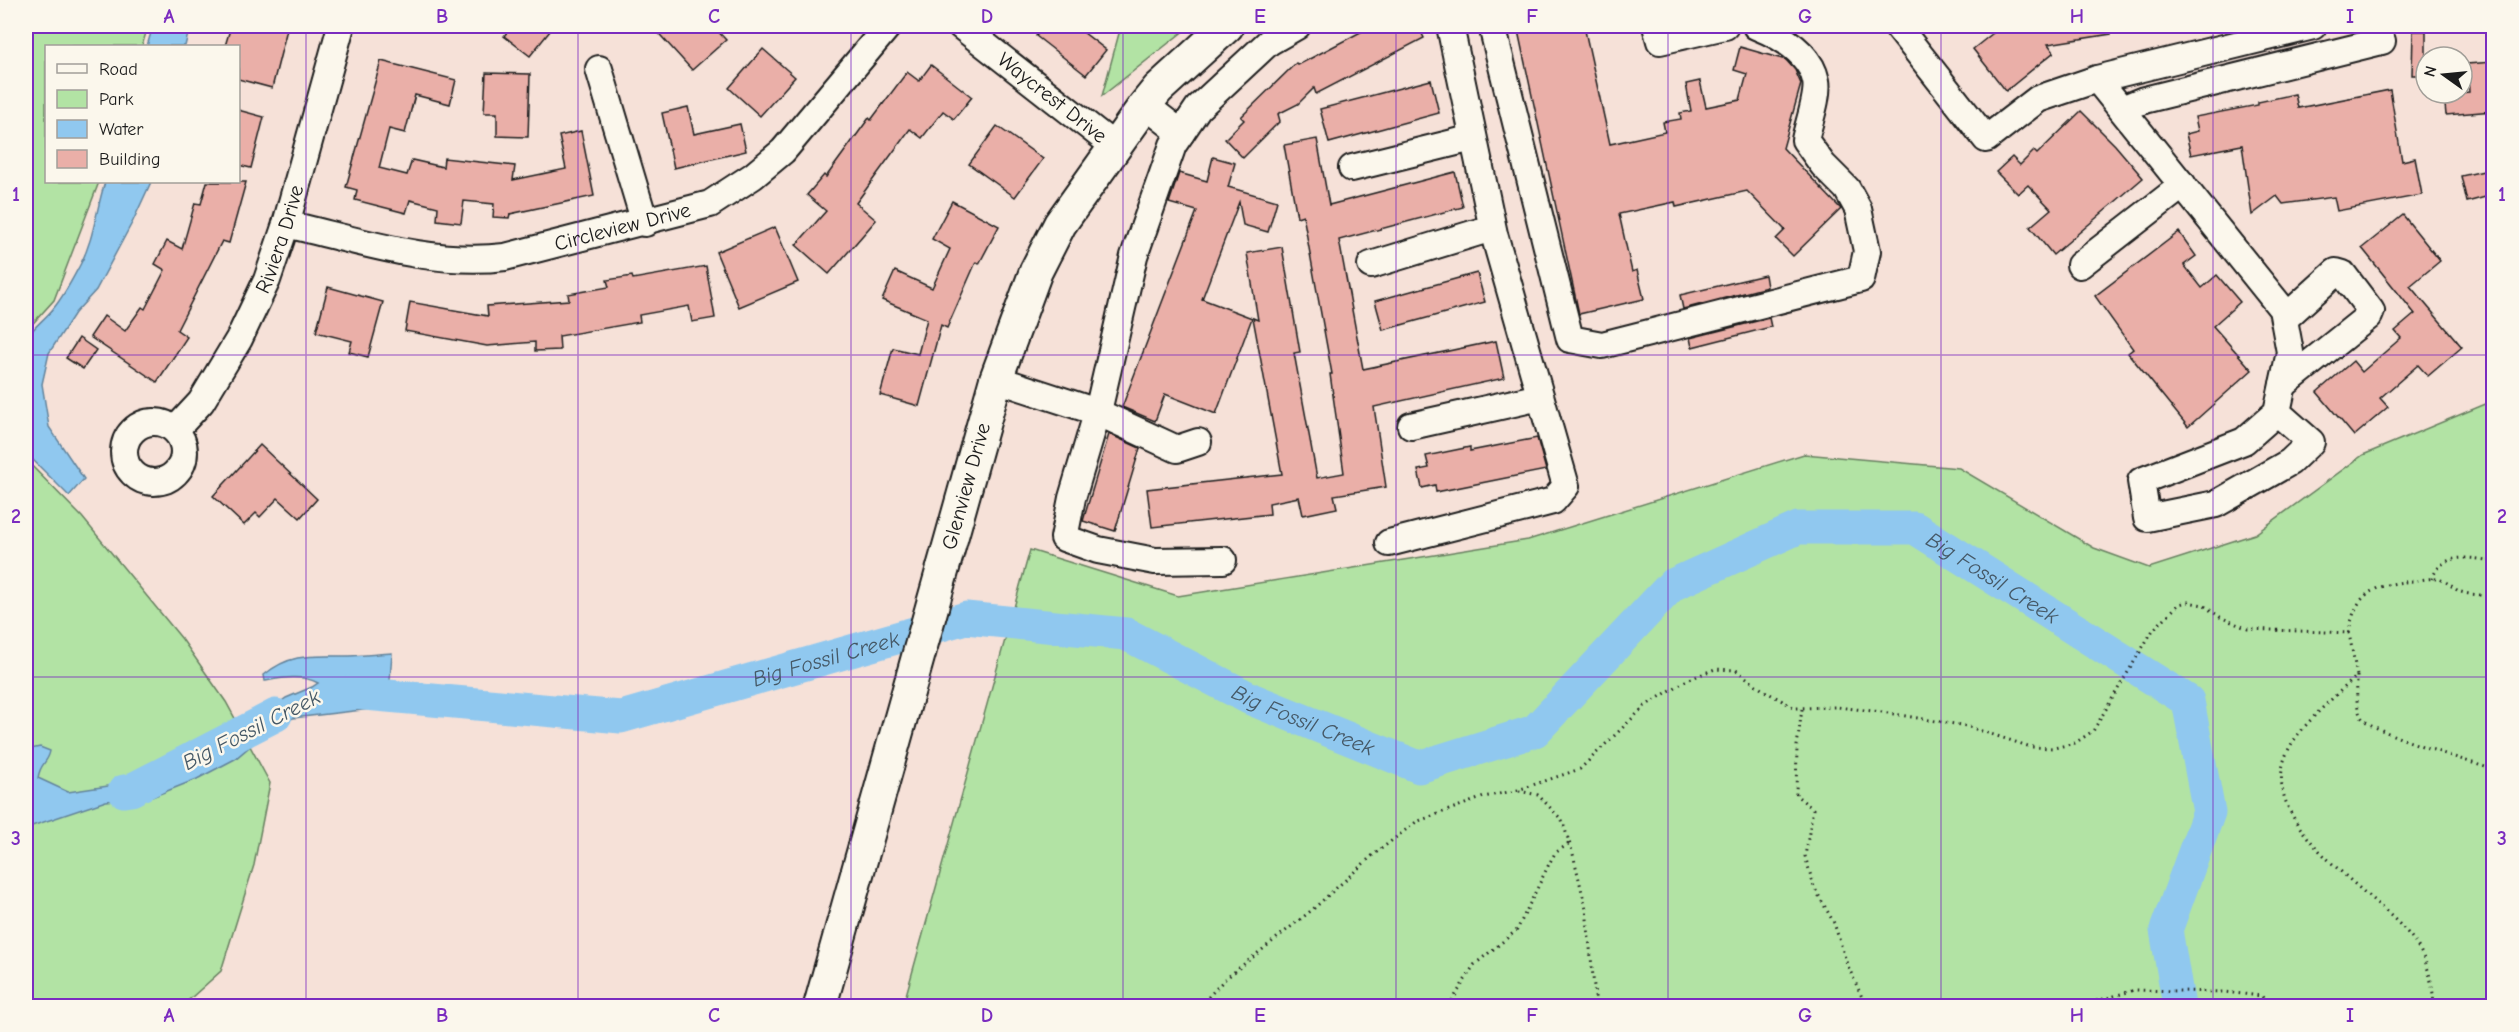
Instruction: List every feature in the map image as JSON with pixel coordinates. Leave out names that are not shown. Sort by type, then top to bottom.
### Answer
[{"type":"main road","name":"Glenview Drive","points":[[820,1006],[996,379],[1036,271],[1060,224],[1145,105],[1158,89],[1227,26]]},
{"type":"street","name":"Riviera Drive","points":[[176,430],[201,402],[239,339],[267,280],[286,224],[341,26]]},
{"type":"street","name":"Circleview Drive","points":[[286,224],[445,259],[476,261],[505,257],[645,223],[710,204],[753,176],[783,151],[888,26]]},
{"type":"street","name":"Waycrest Drive","points":[[961,26],[1114,146]]},
{"type":"street","points":[[1223,560],[1155,561],[1098,550],[1064,538],[1072,498],[1097,412],[1134,256],[1173,145],[1198,108],[1269,42],[1297,26]]},
{"type":"street","points":[[1389,543],[1553,501],[1566,486],[1492,228],[1450,26]]},
{"type":"street","points":[[1492,26],[1570,339],[1602,345],[1861,279],[1867,251],[1858,209],[1847,189],[1823,165],[1805,141],[1816,81],[1804,55],[1777,34],[1756,26]]},
{"type":"street","points":[[1656,26],[1660,41],[1725,26]]},
{"type":"street","points":[[1896,26],[1986,139],[2038,99],[2137,68],[2313,26]]},
{"type":"street","points":[[2133,104],[2382,41]]},
{"type":"street","points":[[2133,104],[2137,68]]},
{"type":"street","points":[[599,69],[645,223]]},
{"type":"street","points":[[2097,79],[2133,104],[2182,185],[2282,309],[2290,352],[2277,412],[2244,441],[2141,481],[2147,518],[2216,504],[2290,462],[2311,442],[2277,412]]},
{"type":"street","points":[[1145,105],[1181,133]]},
{"type":"street","points":[[1352,168],[1473,138]]},
{"type":"street","points":[[2080,265],[2182,185]]},
{"type":"street","points":[[1371,266],[1492,228]]},
{"type":"street","points":[[2283,385],[2369,316],[2371,311],[2343,274],[2336,272],[2284,319]]},
{"type":"street","points":[[996,379],[1097,412],[1177,448],[1198,442]]},
{"type":"street","points":[[1411,426],[1540,397]]},
{"type":"path","points":[[2432,579],[2441,564],[2450,558],[2493,561]]},
{"type":"path","points":[[2493,596],[2459,591],[2441,580],[2393,583],[2366,593],[2357,603],[2349,633],[2356,662],[2358,701],[2363,720],[2385,732],[2493,770]]},
{"type":"path","points":[[1200,1006],[1224,980],[1312,910],[1373,855],[1416,822],[1484,797],[1518,790],[1580,768],[1645,706],[1687,680],[1715,669],[1736,670],[1762,690],[1795,708],[1837,707],[1882,712],[1966,726],[2031,747],[2054,748],[2075,743],[2093,731],[2152,630],[2178,604],[2188,602],[2203,605],[2248,629],[2349,633]]},
{"type":"path","points":[[2357,676],[2291,745],[2283,766],[2283,786],[2288,807],[2301,831],[2322,854],[2415,942],[2433,984],[2434,1006]]},
{"type":"path","points":[[1802,709],[1797,746],[1796,795],[1813,809],[1805,856],[1814,887],[1834,923],[1847,964],[1866,1006]]},
{"type":"path","points":[[1518,790],[1538,795],[1562,820],[1586,909],[1596,1006]]},
{"type":"path","points":[[1449,1006],[1474,965],[1517,930],[1555,853],[1570,843]]},
{"type":"path","points":[[2079,1006],[2135,990],[2224,992],[2262,996],[2267,1006]]},
{"type":"green space","points":[[26,26],[148,26],[142,45],[45,45],[45,183],[99,183],[54,300],[26,331]]},
{"type":"green space","points":[[1121,26],[1190,26],[1102,96]]},
{"type":"green space","points":[[2488,403],[2494,404],[2493,1006],[903,1006],[1030,550],[1178,596],[1528,540],[1804,454],[1959,468],[2094,548],[2149,568],[2255,534],[2363,455]]},
{"type":"green space","points":[[26,460],[82,517],[182,639],[226,702],[270,783],[254,865],[221,971],[182,1006],[26,1006]]},
{"type":"water","points":[[153,26],[190,26],[185,45],[147,45]]},
{"type":"water","points":[[105,183],[151,183],[96,290],[75,313],[49,353],[42,384],[49,427],[84,479],[69,496],[26,453],[26,339],[50,313],[68,288],[85,255]]},
{"type":"water","points":[[392,653],[388,707],[293,718],[268,731],[235,759],[197,779],[152,797],[106,801],[26,828],[26,750],[40,747],[50,751],[40,769],[38,778],[68,792],[135,782],[193,763],[226,743],[286,698],[318,683],[305,678],[265,681],[264,675],[283,663],[311,656]]},
{"type":"building","points":[[231,26],[275,26],[287,29],[272,88],[240,80],[240,45],[225,45]]},
{"type":"building","points":[[512,26],[554,26],[530,56],[504,36]]},
{"type":"building","points":[[652,26],[713,26],[726,40],[692,70]]},
{"type":"building","points":[[1044,26],[1075,26],[1106,50],[1086,75],[1036,36]]},
{"type":"building","points":[[1372,26],[1418,26],[1424,38],[1316,94],[1314,88],[1298,104],[1278,114],[1280,121],[1243,158],[1225,139],[1244,120],[1241,117],[1296,63],[1298,65]]},
{"type":"building","points":[[1517,26],[1584,26],[1610,144],[1665,132],[1663,122],[1681,119],[1680,113],[1691,111],[1686,84],[1700,81],[1706,107],[1740,100],[1747,74],[1734,70],[1740,47],[1786,60],[1795,70],[1801,84],[1783,148],[1841,209],[1793,256],[1776,239],[1785,230],[1747,191],[1676,207],[1675,202],[1619,214],[1632,272],[1637,270],[1644,299],[1579,314]]},
{"type":"building","points":[[2002,26],[2110,26],[2111,34],[2048,44],[2054,52],[2006,91],[1973,49]]},
{"type":"building","points":[[2413,31],[2426,31],[2426,45],[2414,45],[2414,75],[2412,75]]},
{"type":"building","points":[[763,49],[795,77],[760,116],[729,88]]},
{"type":"building","points":[[381,61],[456,80],[450,104],[415,95],[405,133],[389,129],[379,168],[407,175],[412,160],[443,167],[444,158],[515,166],[513,180],[566,169],[559,136],[581,131],[594,196],[510,214],[509,218],[493,217],[494,204],[464,201],[461,223],[437,220],[438,207],[410,200],[406,213],[355,200],[357,190],[346,187]]},
{"type":"building","points":[[2493,62],[2493,111],[2446,115],[2445,105],[2474,105],[2474,63]]},
{"type":"building","points":[[931,65],[972,97],[954,119],[943,111],[922,138],[910,129],[856,203],[876,220],[829,274],[796,245],[826,211],[807,195],[824,175],[826,177],[869,118],[871,120],[907,72],[919,81]]},
{"type":"building","points":[[486,73],[530,74],[528,137],[497,136],[497,113],[484,113]]},
{"type":"building","points":[[1431,80],[1439,113],[1329,143],[1320,109]]},
{"type":"building","points":[[2390,90],[2402,161],[2415,158],[2422,195],[2337,211],[2334,197],[2283,204],[2277,196],[2252,215],[2242,145],[2191,155],[2186,134],[2198,131],[2195,117],[2258,105],[2258,102],[2295,94],[2298,108]]},
{"type":"building","points":[[688,107],[694,134],[740,124],[746,151],[674,168],[662,113]]},
{"type":"building","points":[[240,111],[264,117],[251,168],[240,165]]},
{"type":"building","points":[[2081,111],[2115,145],[2143,178],[2053,255],[2030,227],[2051,209],[2028,185],[2018,194],[1996,172],[2012,157],[2020,165],[2034,151],[2037,154]]},
{"type":"building","points":[[997,126],[1043,159],[1015,197],[969,164]]},
{"type":"building","points":[[1317,139],[1329,205],[1455,172],[1463,207],[1339,240],[1363,369],[1496,341],[1504,378],[1374,407],[1386,487],[1334,495],[1337,508],[1303,515],[1299,497],[1269,503],[1270,514],[1152,527],[1147,489],[1282,474],[1253,318],[1258,320],[1247,253],[1282,247],[1300,352],[1294,353],[1317,478],[1344,473],[1330,374],[1332,374],[1303,215],[1297,217],[1284,145]]},
{"type":"building","points":[[1213,157],[1235,163],[1228,187],[1277,201],[1268,232],[1243,225],[1239,202],[1202,299],[1252,318],[1216,414],[1165,394],[1155,421],[1122,407],[1197,211],[1169,203],[1179,173],[1207,181]]},
{"type":"building","points":[[2493,169],[2493,195],[2467,202],[2461,176]]},
{"type":"building","points":[[246,182],[229,243],[222,241],[177,330],[187,337],[157,382],[90,337],[104,316],[125,331],[142,307],[145,309],[165,270],[155,264],[167,241],[182,249],[195,203],[201,204],[207,183]]},
{"type":"building","points":[[952,201],[999,226],[979,264],[976,262],[947,328],[941,325],[919,406],[880,395],[893,348],[918,354],[927,319],[882,300],[895,271],[932,288],[950,249],[932,239]]},
{"type":"building","points":[[2403,215],[2440,261],[2410,286],[2462,347],[2428,376],[2418,365],[2380,398],[2388,407],[2354,436],[2317,392],[2353,361],[2362,372],[2401,338],[2395,331],[2415,314],[2362,248]]},
{"type":"building","points":[[775,227],[798,282],[739,307],[716,252]]},
{"type":"building","points":[[2179,232],[2196,256],[2184,265],[2202,288],[2217,275],[2240,302],[2213,326],[2252,370],[2188,427],[2128,353],[2133,349],[2095,296]]},
{"type":"building","points":[[706,266],[715,318],[692,322],[689,306],[639,315],[640,322],[559,336],[560,350],[535,351],[535,342],[487,346],[405,331],[410,302],[488,316],[487,306],[569,300],[568,294],[609,287],[607,280],[632,276],[633,279]]},
{"type":"building","points":[[1477,273],[1485,302],[1383,330],[1375,301]]},
{"type":"building","points":[[1765,275],[1767,287],[1683,309],[1680,295]]},
{"type":"building","points":[[328,287],[383,302],[368,357],[349,352],[352,341],[316,332]]},
{"type":"building","points":[[1769,318],[1771,327],[1692,347],[1690,338]]},
{"type":"building","points":[[79,338],[96,350],[83,369],[66,358]]},
{"type":"building","points":[[1109,434],[1140,448],[1115,531],[1083,521]]},
{"type":"building","points":[[1537,438],[1546,470],[1436,492],[1435,485],[1422,488],[1418,470],[1429,468],[1426,456],[1470,447],[1470,451]]},
{"type":"building","points":[[260,445],[317,499],[300,518],[278,498],[260,517],[256,513],[244,525],[213,496]]},
{"type":"waterway","name":"Big Fossil Creek","points":[[343,692],[621,717],[966,618],[1126,634],[1251,699],[1419,767],[1535,731],[1672,585],[1798,528],[1915,528],[2188,701],[2209,812],[2166,930],[2179,1006]]},
{"type":"waterway","name":"Big Fossil Creek","points":[[124,791],[131,790],[276,715]]}]
